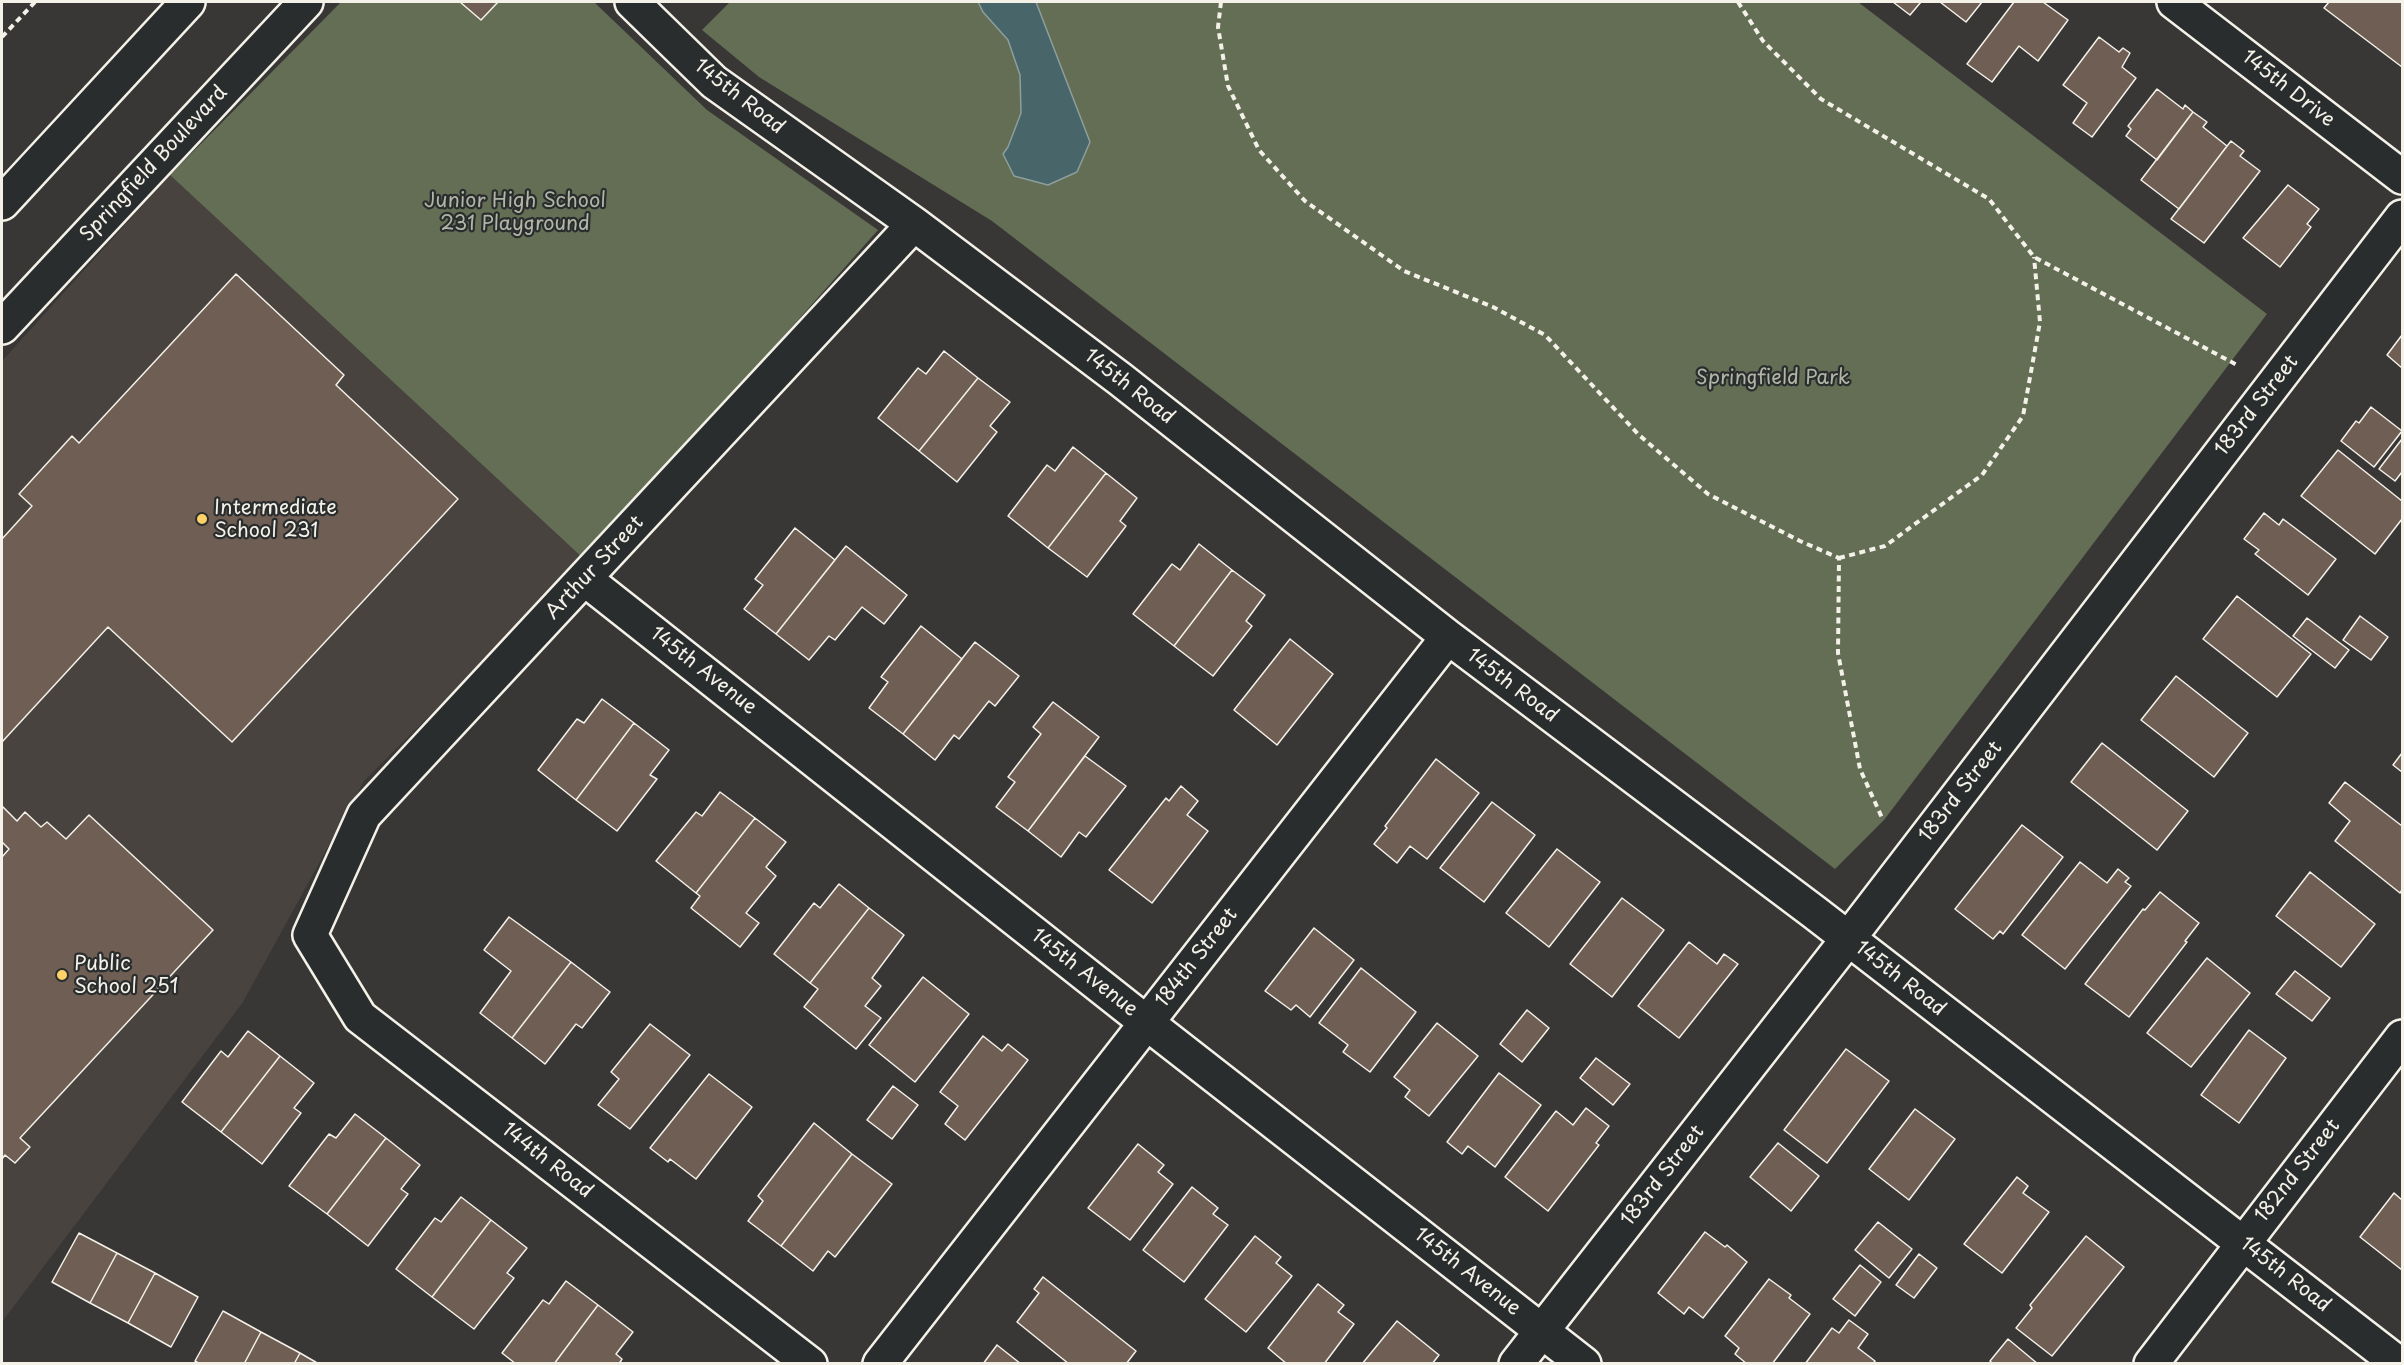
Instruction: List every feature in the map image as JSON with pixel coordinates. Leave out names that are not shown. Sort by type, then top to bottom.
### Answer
[{"type":"street","points":[[2,203],[188,2]]},
{"type":"street","name":"Springfield Boulevard","points":[[2,327],[306,2]]},
{"type":"street","name":"145th Road","points":[[632,2],[714,82],[914,224],[1120,379],[1448,637],[1848,939],[2399,1364]]},
{"type":"street","name":"145th Drive","points":[[2174,2],[2403,177]]},
{"type":"street","name":"183rd Street","points":[[1516,1364],[1848,939],[2403,217]]},
{"type":"street","name":"Arthur Street","points":[[310,935],[364,815],[914,224]]},
{"type":"street","name":"145th Avenue","points":[[585,579],[1147,1023],[1584,1364]]},
{"type":"street","name":"184th Street","points":[[880,1364],[1448,637]]},
{"type":"street","name":"144th Road","points":[[310,935],[360,1017],[810,1364]]},
{"type":"street","name":"182nd Street","points":[[2151,1364],[2403,1037]]},
{"type":"path","points":[[2,38],[35,2]]},
{"type":"path","points":[[1221,2],[1218,27],[1228,86],[1258,150],[1305,201],[1404,271],[1492,307],[1545,335],[1639,435],[1708,494],[1800,541],[1839,558],[1885,546],[1982,475],[2023,416],[2040,322],[2034,257]]},
{"type":"path","points":[[1738,2],[1763,41],[1821,99],[1989,199],[2034,257],[2245,370]]},
{"type":"path","points":[[1839,558],[1838,653],[1860,769],[1884,820]]},
{"type":"shaded area","points":[[170,175],[585,560],[364,781],[243,1002],[2,1322],[2,361]]},
{"type":"green space","name":"Junior High School 231 Playground","points":[[341,2],[594,2],[707,110],[878,230],[585,560],[170,175]]},
{"type":"green space","name":"Springfield Park","points":[[730,2],[1858,2],[2267,314],[1884,820],[1835,869],[992,221],[759,77],[702,30]]},
{"type":"water","points":[[978,2],[1036,2],[1090,142],[1077,172],[1048,185],[1014,176],[1003,154],[1021,113],[1020,75],[1008,40],[983,12]]},
{"type":"building","points":[[460,2],[498,2],[481,20]]},
{"type":"building","points":[[1893,2],[1921,2],[1910,15]]},
{"type":"building","points":[[1940,2],[1982,2],[1966,22]]},
{"type":"building","points":[[2014,2],[2043,2],[2068,20],[2038,61],[2019,46],[1992,82],[1967,64]]},
{"type":"building","points":[[2329,2],[2402,2],[2402,67],[2324,8]]},
{"type":"building","points":[[2099,37],[2119,52],[2123,48],[2130,53],[2122,67],[2136,78],[2092,137],[2073,123],[2087,103],[2063,85]]},
{"type":"building","points":[[2157,89],[2183,109],[2185,105],[2193,112],[2157,160],[2126,136],[2131,129],[2128,126]]},
{"type":"building","points":[[2193,112],[2207,122],[2203,127],[2227,146],[2179,209],[2141,180]]},
{"type":"building","points":[[2231,141],[2244,151],[2240,156],[2260,171],[2204,243],[2171,219]]},
{"type":"building","points":[[2288,185],[2319,209],[2307,224],[2311,227],[2280,267],[2243,238]]},
{"type":"building","points":[[236,274],[344,375],[336,385],[458,499],[232,742],[108,627],[2,742],[2,539],[32,506],[19,494],[72,436],[79,443]]},
{"type":"building","points":[[2402,335],[2402,368],[2387,355]]},
{"type":"building","points":[[944,351],[978,378],[919,451],[878,418],[918,368],[926,374]]},
{"type":"building","points":[[978,378],[1010,402],[990,426],[997,432],[957,482],[919,451]]},
{"type":"building","points":[[2371,407],[2402,431],[2374,467],[2341,441],[2356,421],[2359,423]]},
{"type":"building","points":[[2402,439],[2402,472],[2395,481],[2379,469]]},
{"type":"building","points":[[1073,447],[1106,473],[1048,548],[1008,516],[1047,465],[1055,471]]},
{"type":"building","points":[[2338,450],[2402,501],[2402,519],[2375,554],[2301,496]]},
{"type":"building","points":[[1106,473],[1137,498],[1120,521],[1126,526],[1087,577],[1048,548]]},
{"type":"building","points":[[2264,513],[2279,525],[2283,519],[2336,559],[2308,595],[2255,554],[2259,550],[2244,539]]},
{"type":"building","points":[[795,528],[835,560],[776,634],[744,609],[763,585],[755,579]]},
{"type":"building","points":[[1199,544],[1232,570],[1174,646],[1133,614],[1172,564],[1180,570]]},
{"type":"building","points":[[846,546],[907,595],[884,624],[862,607],[835,640],[829,636],[809,660],[776,634]]},
{"type":"building","points":[[1232,570],[1265,595],[1246,621],[1252,626],[1213,676],[1174,646]]},
{"type":"building","points":[[2237,596],[2311,654],[2277,697],[2203,639]]},
{"type":"building","points":[[2360,616],[2388,637],[2371,660],[2343,640]]},
{"type":"building","points":[[2307,618],[2349,650],[2335,668],[2293,636]]},
{"type":"building","points":[[921,626],[962,659],[903,734],[869,708],[888,682],[881,677]]},
{"type":"building","points":[[1290,639],[1333,674],[1277,745],[1234,710]]},
{"type":"building","points":[[975,642],[1019,676],[995,706],[989,701],[959,739],[954,735],[935,760],[903,734]]},
{"type":"building","points":[[2176,676],[2248,733],[2214,777],[2141,720]]},
{"type":"building","points":[[602,699],[634,723],[576,800],[538,770],[577,719],[584,723]]},
{"type":"building","points":[[1053,702],[1099,737],[1028,831],[996,807],[1015,782],[1008,777],[1041,734],[1033,727]]},
{"type":"building","points":[[634,723],[669,750],[650,775],[657,779],[617,831],[576,800]]},
{"type":"building","points":[[2102,743],[2188,811],[2157,850],[2071,782]]},
{"type":"building","points":[[2402,753],[2402,772],[2393,765]]},
{"type":"building","points":[[1085,756],[1126,786],[1086,837],[1079,832],[1061,857],[1028,831]]},
{"type":"building","points":[[1436,759],[1479,793],[1427,859],[1410,846],[1397,863],[1374,844]]},
{"type":"building","points":[[2345,782],[2402,826],[2402,890],[2400,893],[2335,841],[2350,821],[2329,803]]},
{"type":"building","points":[[1181,786],[1198,801],[1187,815],[1208,831],[1152,903],[1109,870],[1166,798],[1169,801]]},
{"type":"building","points":[[720,792],[755,818],[696,893],[656,861],[696,812],[702,816]]},
{"type":"building","points":[[1492,802],[1535,835],[1484,902],[1440,868]]},
{"type":"building","points":[[2,806],[17,821],[25,812],[41,827],[47,822],[66,839],[89,815],[213,930],[20,1138],[30,1147],[15,1163],[5,1155],[2,1159],[2,857],[9,849],[2,842]]},
{"type":"building","points":[[755,818],[786,842],[766,867],[776,876],[746,913],[759,923],[740,947],[691,908],[700,896],[696,893]]},
{"type":"building","points":[[2022,825],[2063,857],[2003,934],[2000,931],[1993,939],[1955,909]]},
{"type":"building","points":[[1557,849],[1600,882],[1549,947],[1506,913]]},
{"type":"building","points":[[2080,862],[2107,883],[2118,869],[2129,878],[2125,882],[2131,886],[2065,969],[2022,935]]},
{"type":"building","points":[[2310,872],[2375,924],[2341,967],[2276,916]]},
{"type":"building","points":[[839,884],[869,908],[810,983],[774,954],[814,903],[820,908]]},
{"type":"building","points":[[2160,892],[2199,923],[2129,1017],[2085,984],[2143,909],[2145,910]]},
{"type":"building","points":[[1622,898],[1664,930],[1612,997],[1570,964]]},
{"type":"building","points":[[869,908],[904,935],[872,978],[881,986],[865,1006],[881,1018],[856,1049],[804,1007],[818,989],[810,983]]},
{"type":"building","points":[[509,917],[571,962],[512,1038],[480,1013],[511,971],[484,950]]},
{"type":"building","points":[[1314,928],[1354,960],[1310,1017],[1296,1005],[1291,1010],[1265,991]]},
{"type":"building","points":[[1689,942],[1717,964],[1724,954],[1738,964],[1679,1038],[1638,1006]]},
{"type":"building","points":[[2207,958],[2250,993],[2191,1067],[2147,1033]]},
{"type":"building","points":[[571,962],[610,992],[582,1028],[576,1024],[545,1064],[512,1038]]},
{"type":"building","points":[[1361,968],[1416,1012],[1370,1072],[1343,1052],[1348,1045],[1319,1023]]},
{"type":"building","points":[[2295,971],[2330,998],[2312,1021],[2276,994]]},
{"type":"building","points":[[923,977],[969,1014],[915,1082],[869,1045]]},
{"type":"building","points":[[1527,1010],[1549,1028],[1522,1062],[1500,1044]]},
{"type":"building","points":[[1437,1023],[1478,1056],[1429,1116],[1405,1097],[1410,1090],[1394,1077]]},
{"type":"building","points":[[650,1024],[690,1055],[630,1129],[598,1105],[619,1079],[611,1072]]},
{"type":"building","points":[[2249,1030],[2286,1058],[2239,1123],[2201,1095]]},
{"type":"building","points":[[248,1031],[280,1056],[221,1132],[182,1102],[221,1051],[228,1057]]},
{"type":"building","points":[[983,1036],[1002,1051],[1008,1044],[1028,1060],[965,1140],[945,1124],[958,1106],[940,1092]]},
{"type":"building","points":[[1846,1049],[1889,1081],[1827,1163],[1784,1130]]},
{"type":"building","points":[[280,1056],[314,1083],[294,1108],[301,1113],[262,1164],[221,1132]]},
{"type":"building","points":[[1596,1058],[1630,1084],[1613,1105],[1580,1078]]},
{"type":"building","points":[[1499,1073],[1541,1105],[1495,1167],[1468,1146],[1462,1154],[1447,1142]]},
{"type":"building","points":[[709,1074],[752,1107],[696,1179],[670,1159],[668,1162],[650,1148]]},
{"type":"building","points":[[893,1086],[918,1105],[892,1139],[867,1120]]},
{"type":"building","points":[[1586,1108],[1609,1126],[1596,1143],[1599,1145],[1548,1211],[1505,1177],[1556,1111],[1573,1125]]},
{"type":"building","points":[[1915,1109],[1955,1139],[1909,1200],[1869,1169]]},
{"type":"building","points":[[355,1114],[386,1138],[327,1214],[289,1186],[329,1134],[336,1138]]},
{"type":"building","points":[[814,1123],[852,1154],[781,1246],[748,1221],[763,1201],[758,1196]]},
{"type":"building","points":[[386,1138],[420,1165],[401,1189],[408,1194],[368,1246],[327,1214]]},
{"type":"building","points":[[1778,1143],[1819,1176],[1791,1211],[1750,1177]]},
{"type":"building","points":[[1138,1144],[1164,1165],[1158,1172],[1173,1184],[1130,1240],[1088,1208]]},
{"type":"building","points":[[852,1154],[892,1184],[835,1257],[828,1251],[813,1271],[781,1246]]},
{"type":"building","points":[[2017,1177],[2028,1186],[2023,1193],[2049,1212],[2002,1273],[1964,1244]]},
{"type":"building","points":[[1192,1187],[1218,1208],[1213,1214],[1228,1225],[1184,1282],[1143,1250]]},
{"type":"building","points":[[2394,1193],[2402,1200],[2402,1270],[2360,1237]]},
{"type":"building","points":[[461,1197],[491,1220],[432,1297],[396,1269],[435,1218],[441,1222]]},
{"type":"building","points":[[491,1220],[527,1248],[507,1273],[514,1278],[474,1329],[432,1297]]},
{"type":"building","points":[[1878,1222],[1912,1249],[1889,1278],[1855,1250]]},
{"type":"building","points":[[1705,1232],[1725,1247],[1727,1245],[1747,1262],[1703,1318],[1689,1307],[1684,1314],[1658,1293]]},
{"type":"building","points":[[79,1233],[117,1253],[90,1303],[52,1282]]},
{"type":"building","points":[[1255,1236],[1281,1257],[1276,1263],[1292,1276],[1246,1332],[1205,1299]]},
{"type":"building","points":[[2086,1236],[2124,1267],[2052,1356],[2016,1328],[2032,1308],[2030,1305]]},
{"type":"building","points":[[117,1253],[155,1273],[128,1323],[90,1303]]},
{"type":"building","points":[[1919,1254],[1937,1268],[1914,1298],[1896,1285]]},
{"type":"building","points":[[1860,1265],[1881,1282],[1855,1316],[1833,1299]]},
{"type":"building","points":[[155,1273],[198,1297],[171,1347],[128,1323]]},
{"type":"building","points":[[1043,1277],[1136,1351],[1126,1364],[1069,1364],[1017,1322],[1039,1293],[1034,1289]]},
{"type":"building","points":[[1769,1279],[1791,1295],[1789,1298],[1810,1314],[1772,1364],[1747,1364],[1735,1354],[1739,1348],[1725,1336]]},
{"type":"building","points":[[566,1281],[598,1305],[554,1364],[516,1364],[502,1353],[543,1300],[549,1304]]},
{"type":"building","points":[[1318,1284],[1344,1305],[1338,1312],[1354,1324],[1324,1364],[1287,1364],[1268,1348]]},
{"type":"building","points":[[598,1305],[633,1332],[616,1354],[622,1359],[619,1364],[554,1364]]},
{"type":"building","points":[[223,1311],[261,1332],[244,1364],[200,1364],[195,1361]]},
{"type":"building","points":[[1849,1320],[1868,1334],[1858,1348],[1875,1361],[1873,1364],[1805,1364],[1832,1328],[1839,1333]]},
{"type":"building","points":[[1397,1321],[1439,1355],[1432,1364],[1362,1364]]},
{"type":"building","points":[[261,1332],[300,1353],[294,1364],[244,1364]]},
{"type":"building","points":[[2008,1339],[2038,1364],[1993,1364],[1990,1361]]},
{"type":"building","points":[[997,1345],[1021,1364],[983,1364]]},
{"type":"building","points":[[300,1353],[319,1364],[294,1364]]},
{"type":"place","name":"Intermediate School 231","points":[[202,519]]},
{"type":"place","name":"Public School 251","points":[[62,975]]}]
